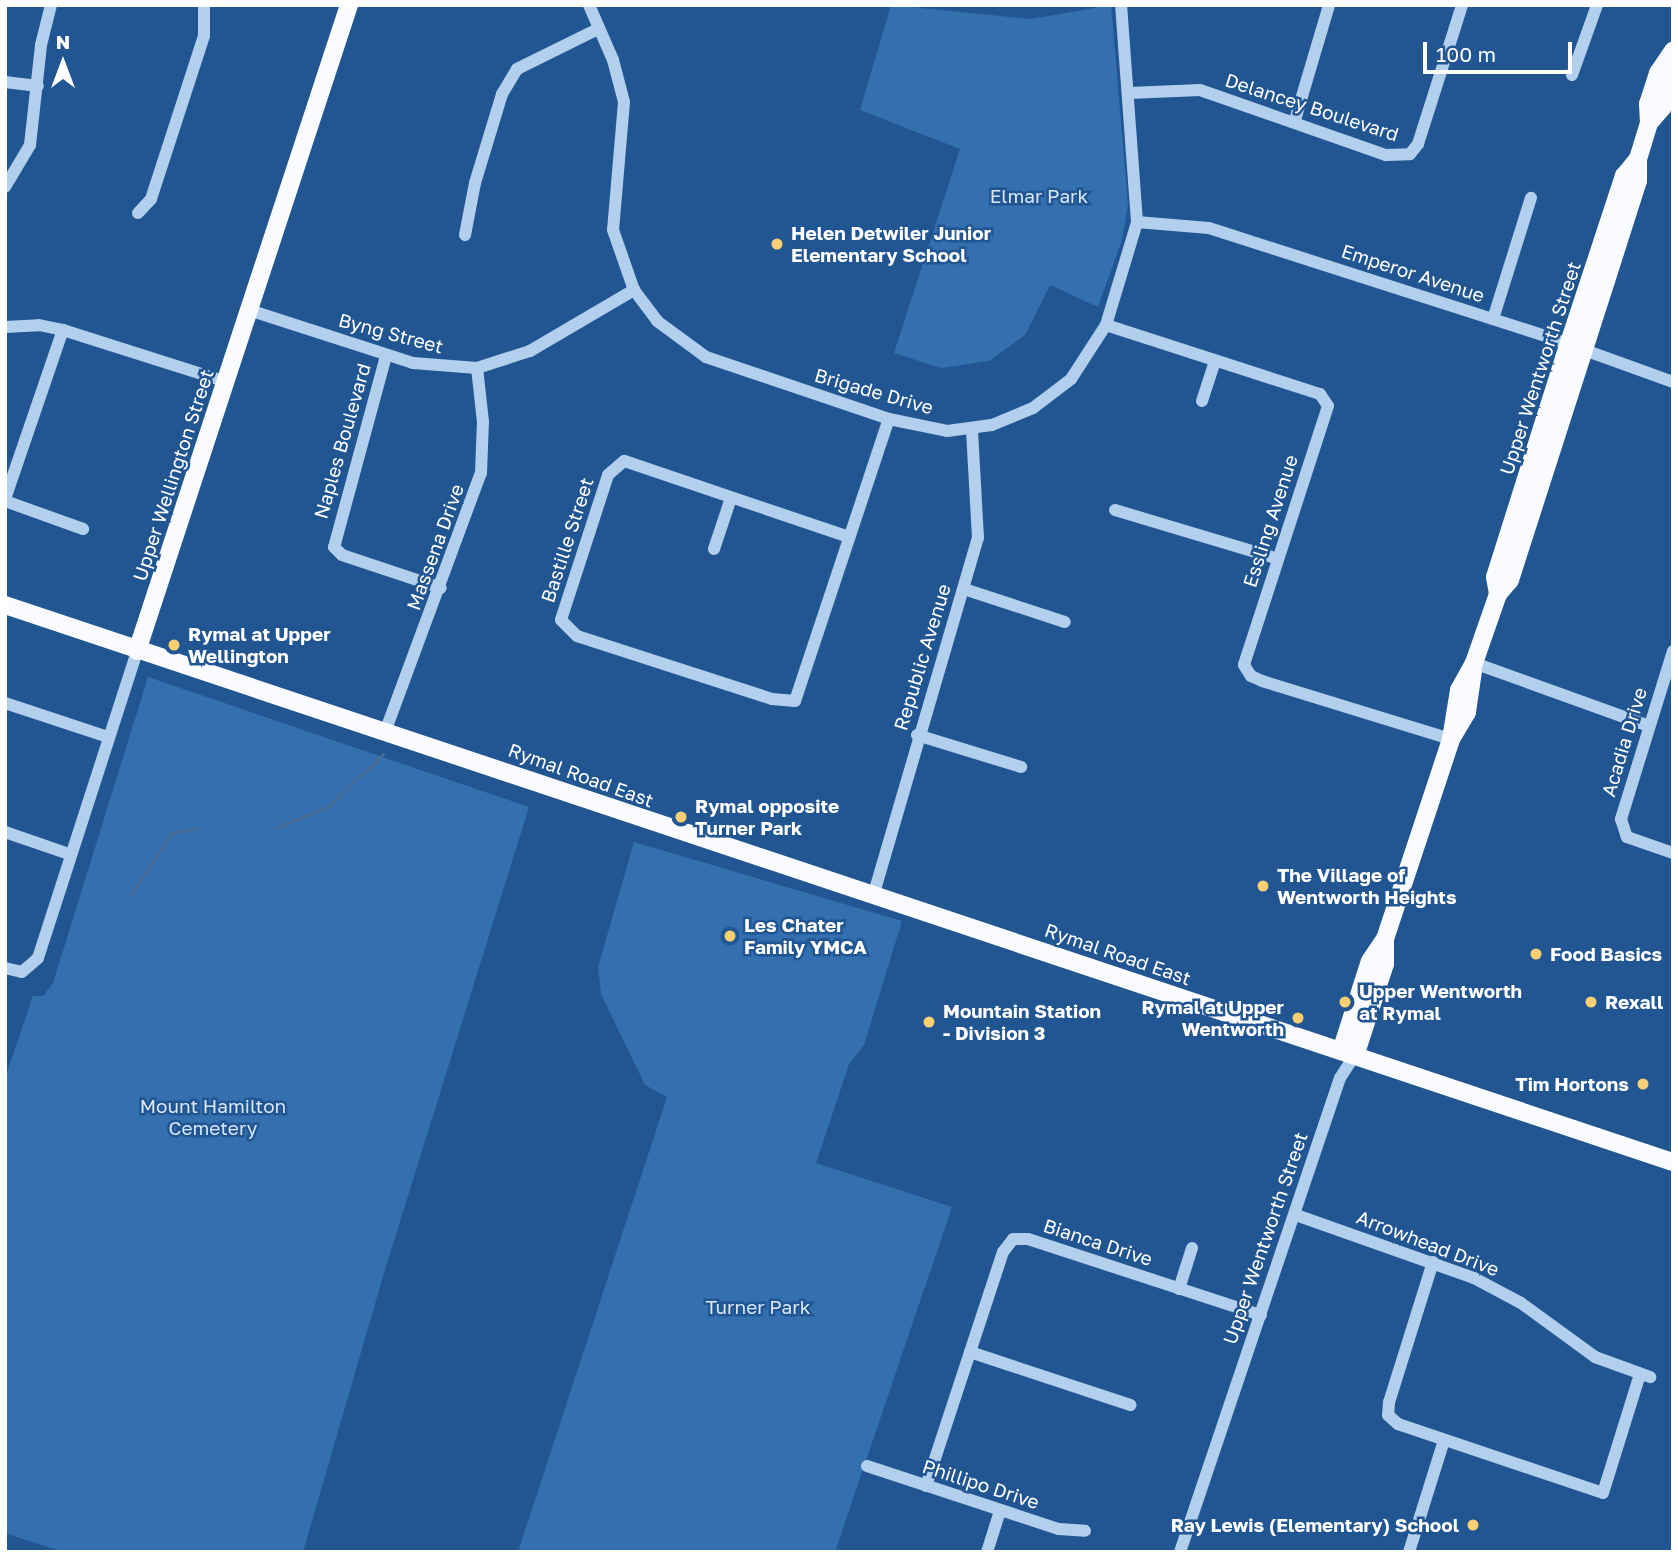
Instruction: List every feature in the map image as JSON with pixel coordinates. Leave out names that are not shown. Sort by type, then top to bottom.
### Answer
[{"type":"main road","name":"Upper Wellington Street","points":[[137,651],[349,5]]},
{"type":"main road","name":"Upper Wentworth Street","points":[[1349,1051],[1385,964],[1385,939],[1451,739],[1467,712],[1474,663],[1498,594],[1495,577],[1576,348],[1624,176],[1638,159],[1649,123],[1662,108],[1672,77],[1673,53]]},
{"type":"main road","name":"Rymal Road East","points":[[5,605],[1349,1051],[1673,1162]]},
{"type":"street","points":[[5,187],[30,145],[41,45],[51,5]]},
{"type":"street","points":[[138,213],[151,198],[204,36],[204,5]]},
{"type":"street","name":"Brigade Drive","points":[[589,5],[597,29],[613,60],[624,102],[613,230],[634,290],[672,335],[706,357],[889,419],[947,430],[972,429],[1012,418],[1054,394],[1083,364],[1106,325],[1137,222],[1121,5]]},
{"type":"street","points":[[1295,120],[1329,5]]},
{"type":"street","name":"Delancey Boulevard","points":[[1129,93],[1200,90],[1295,120],[1386,155],[1410,154],[1418,144],[1462,5]]},
{"type":"street","points":[[1572,75],[1597,5]]},
{"type":"street","points":[[466,235],[475,183],[502,94],[517,69],[597,29]]},
{"type":"street","points":[[5,82],[38,86]]},
{"type":"street","points":[[1493,319],[1531,198]]},
{"type":"street","name":"Emperor Avenue","points":[[1137,222],[1209,228],[1493,319],[1673,383]]},
{"type":"street","name":"Byng Street","points":[[249,310],[386,356],[435,367],[477,368],[530,351],[634,290]]},
{"type":"street","points":[[5,327],[39,325],[224,381]]},
{"type":"street","name":"Essling Avenue","points":[[1106,325],[1320,394],[1328,406],[1244,665],[1251,676],[1451,739]]},
{"type":"street","points":[[63,331],[5,500],[83,529]]},
{"type":"street","name":"Naples Boulevard","points":[[386,356],[334,547],[342,555],[441,588]]},
{"type":"street","points":[[1202,401],[1214,361]]},
{"type":"street","name":"Massena Drive","points":[[385,732],[441,588],[481,473],[483,422],[477,368]]},
{"type":"street","name":"Bastille Street","points":[[849,537],[624,461],[613,466],[562,612],[567,631],[772,699],[795,701],[889,419]]},
{"type":"street","name":"Republic Avenue","points":[[874,893],[917,736],[964,589],[980,520],[972,429]]},
{"type":"street","points":[[714,549],[731,498]]},
{"type":"street","points":[[1115,510],[1278,559]]},
{"type":"street","points":[[964,589],[1065,622]]},
{"type":"street","name":"Upper Wellington Street","points":[[5,968],[22,972],[38,958],[69,854],[137,651]]},
{"type":"street","name":"Acadia Drive","points":[[1673,652],[1620,827],[1627,837],[1673,853]]},
{"type":"street","points":[[1474,663],[1649,726]]},
{"type":"street","points":[[5,702],[108,737]]},
{"type":"street","points":[[917,736],[1021,767]]},
{"type":"street","points":[[5,832],[69,854]]},
{"type":"street","name":"Upper Wentworth Street","points":[[1180,1552],[1296,1215],[1349,1051]]},
{"type":"street","name":"Arrowhead Drive","points":[[1296,1215],[1433,1262],[1491,1286],[1583,1350],[1645,1376],[1603,1493],[1444,1440]]},
{"type":"street","name":"Bianca Drive","points":[[926,1486],[1003,1252],[1013,1239],[1028,1239],[1261,1315]]},
{"type":"street","points":[[1179,1289],[1192,1248]]},
{"type":"street","points":[[1409,1552],[1444,1440],[1398,1424],[1388,1412],[1433,1262]]},
{"type":"street","points":[[971,1352],[1130,1405]]},
{"type":"street","name":"Phillipo Drive","points":[[867,1466],[1000,1511],[1085,1531]]},
{"type":"street","points":[[987,1552],[1000,1511]]},
{"type":"green space","name":"Elmar Park","points":[[891,5],[1031,19],[1111,5],[1128,204],[1122,240],[1098,307],[1050,285],[1025,335],[989,361],[941,368],[894,353],[960,149],[860,110]]},
{"type":"green space","name":"Mount Hamilton Cemetery","points":[[148,677],[529,807],[384,1273],[303,1552],[63,1552],[5,1533],[5,1078],[33,996],[43,996],[53,983]]},
{"type":"green space","name":"Turner Park","points":[[634,842],[902,921],[864,1045],[849,1064],[816,1163],[952,1207],[835,1552],[518,1552],[667,1097],[645,1085],[601,994],[598,967]]},
{"type":"waterway","points":[[277,827],[328,807],[383,754]]},
{"type":"waterway","points":[[131,894],[172,833],[197,828]]},
{"type":"place","name":"Helen Detwiler Junior Elementary School","points":[[777,244]]},
{"type":"place","name":"Rymal at Upper Wellington","points":[[174,645]]},
{"type":"place","name":"Rymal opposite Turner Park","points":[[681,817]]},
{"type":"place","name":"The Village of Wentworth Heights","points":[[1263,886]]},
{"type":"place","name":"Les Chater Family YMCA","points":[[730,936]]},
{"type":"place","name":"Food Basics","points":[[1536,954]]},
{"type":"place","name":"Upper Wentworth at Rymal","points":[[1345,1002]]},
{"type":"place","name":"Rexall","points":[[1591,1002]]},
{"type":"place","name":"Rymal at Upper Wentworth","points":[[1298,1018]]},
{"type":"place","name":"Mountain Station - Division 3","points":[[929,1022]]},
{"type":"place","name":"Tim Hortons","points":[[1643,1084]]},
{"type":"place","name":"Ray Lewis (Elementary) School","points":[[1473,1525]]}]
